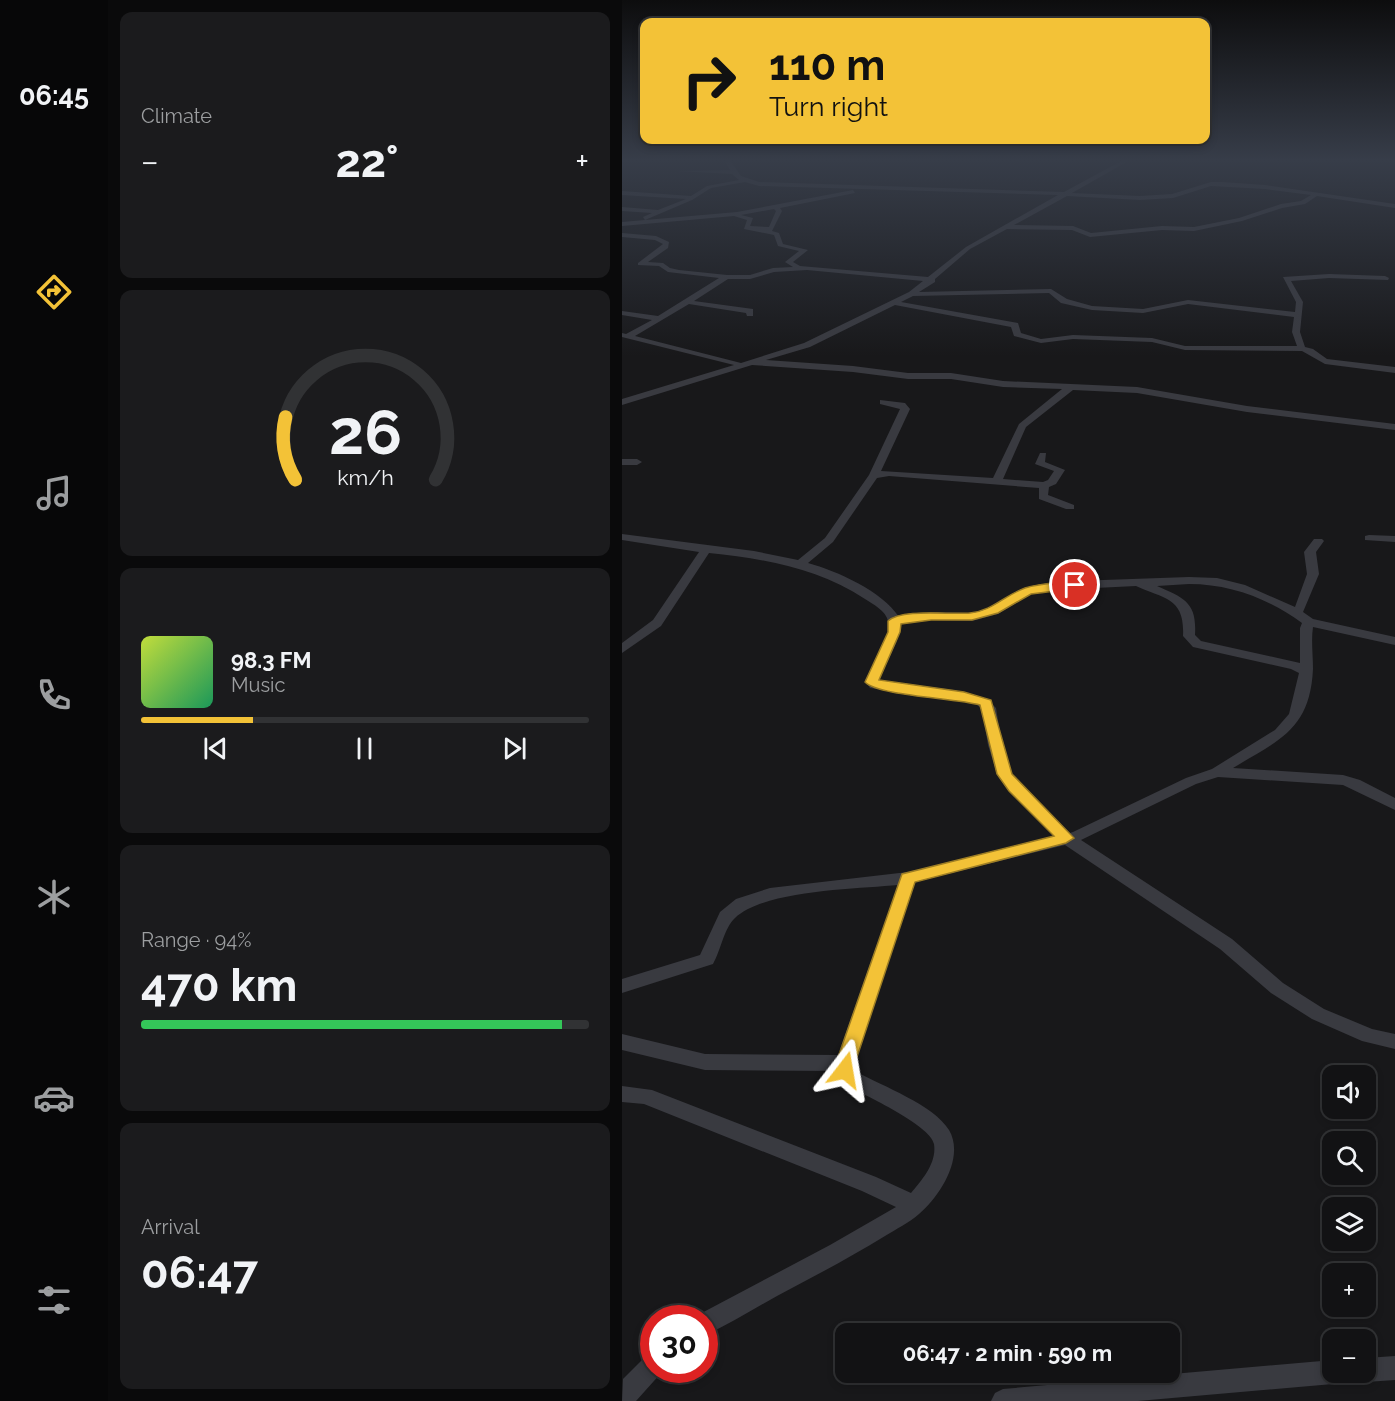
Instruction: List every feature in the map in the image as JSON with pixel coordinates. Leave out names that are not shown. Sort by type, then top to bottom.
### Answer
[{"type":"street","points":[[747,225],[746,228],[771,229],[773,225]]},
{"type":"street","points":[[622,402],[739,364],[807,345],[912,294],[932,280],[960,253],[1005,225]]},
{"type":"street","points":[[1002,227],[1072,227],[1090,235],[1162,228],[1194,229],[1213,225]]},
{"type":"street","points":[[760,229],[777,234],[780,245],[805,250],[788,262],[797,264],[798,268]]},
{"type":"street","points":[[622,235],[656,238],[667,243],[666,247],[640,264],[661,264],[679,272],[750,277],[773,270],[798,268],[932,280]]},
{"type":"street","points":[[625,336],[689,302],[727,276]]},
{"type":"street","points":[[1302,348],[1296,336],[1299,300],[1286,279],[1329,276],[1385,278]]},
{"type":"street","points":[[912,294],[1051,291],[1064,300],[1092,308],[1143,311],[1188,302],[1297,315]]},
{"type":"street","points":[[689,302],[750,311],[750,314]]},
{"type":"street","points":[[894,303],[966,318],[1008,322],[1015,326],[1017,334],[1034,340],[1073,337],[1158,342],[1185,348],[1302,348],[1325,361],[1394,370]]},
{"type":"street","points":[[622,313],[658,318]]},
{"type":"street","points":[[625,336],[739,364]]},
{"type":"street","points":[[751,362],[853,369],[908,376],[951,376],[1003,384],[1137,390],[1247,409],[1394,427]]},
{"type":"street","points":[[996,482],[1022,426],[1072,386]]},
{"type":"street","points":[[800,564],[829,540],[874,475],[905,409],[902,405],[883,402]]},
{"type":"street","points":[[874,475],[889,473],[1044,485],[1052,482],[1060,470],[1040,464],[1043,455]]},
{"type":"street","points":[[622,462],[637,462]]},
{"type":"street","points":[[1044,485],[1043,497],[1046,500],[1070,507]]},
{"type":"street","points":[[622,537],[776,558],[830,574],[863,590],[889,611],[894,621],[894,632],[872,682],[882,686],[964,696],[986,703],[1004,774],[1014,788],[1066,838],[1226,944],[1278,987],[1318,1014],[1369,1036],[1394,1042]]},
{"type":"street","points":[[1369,538],[1394,538]]},
{"type":"street","points":[[1296,612],[1300,609],[1313,574],[1310,552],[1318,541]]},
{"type":"street","points":[[622,649],[657,623],[706,549]]},
{"type":"street","points":[[1142,584],[1214,581],[1235,586],[1296,612],[1309,622],[1394,641]]},
{"type":"street","points":[[894,621],[931,616],[972,617],[994,611],[1018,594],[1045,588],[1134,582],[1180,601],[1185,606],[1190,623],[1189,636],[1197,644],[1295,666],[1306,671]]},
{"type":"street","points":[[622,986],[707,959],[726,916],[742,903],[770,894],[809,888],[908,878],[1093,831],[1217,772],[1280,733],[1290,723],[1300,706],[1306,671],[1306,628],[1309,622]]},
{"type":"street","points":[[1217,772],[1343,780],[1356,783],[1394,805]]},
{"type":"street","points":[[718,1316],[855,1244],[914,1205],[942,1165],[945,1151],[941,1134],[915,1113],[848,1077],[845,1063],[908,878]]},
{"type":"street","points":[[622,1042],[705,1062],[845,1063]]},
{"type":"street","points":[[622,1094],[645,1096],[869,1184],[914,1205]]},
{"type":"street","points":[[1376,1369],[1394,1368]]},
{"type":"street","points":[[1003,1401],[1322,1373]]},
{"type":"street","points":[[623,1401],[631,1387],[640,1378]]},
{"type":"route","points":[[845,1070],[845,1063],[908,878],[1066,838],[1014,788],[1004,774],[986,703],[964,696],[875,685],[872,682],[894,632],[894,621],[931,616],[972,617],[994,611],[1018,594],[1075,585]]}]
